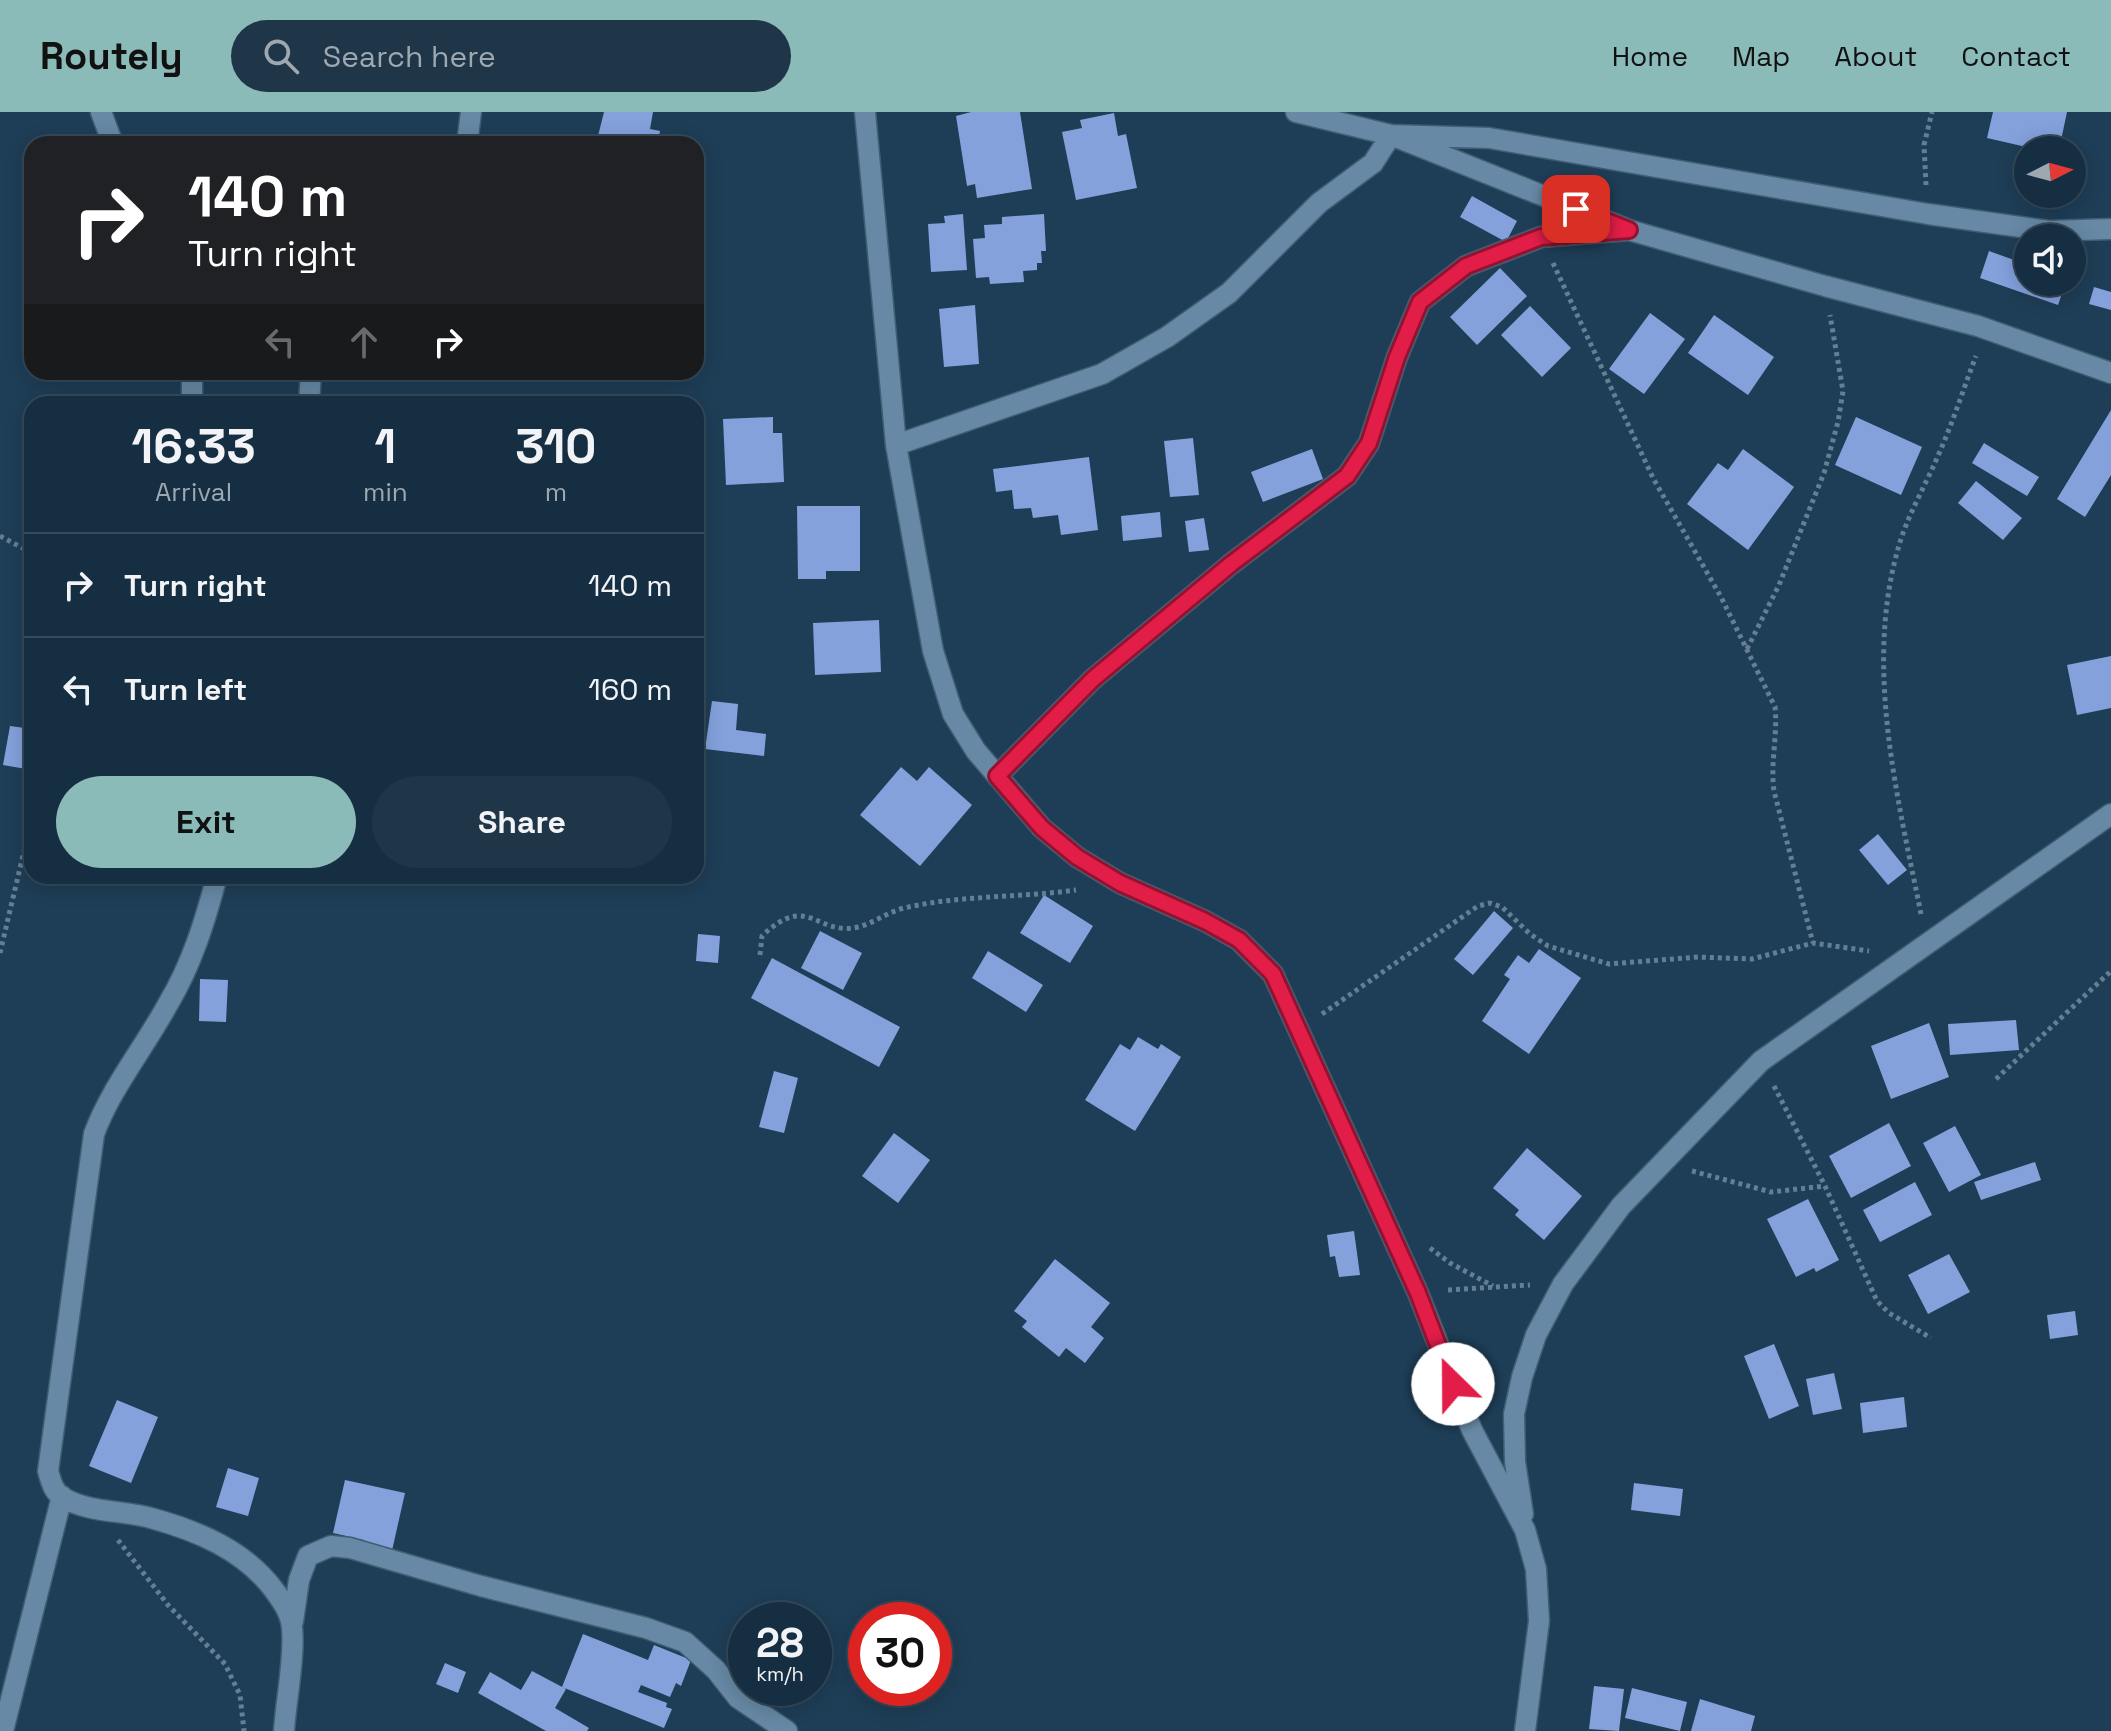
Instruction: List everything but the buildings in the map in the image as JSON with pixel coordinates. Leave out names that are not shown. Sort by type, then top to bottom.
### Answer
[{"type":"street","points":[[101,112],[110,136]]},
{"type":"street","points":[[468,136],[471,112]]},
{"type":"street","points":[[865,112],[896,445],[933,651],[953,714],[976,751],[1042,828],[1077,857],[1120,883],[1205,921],[1239,940],[1273,974],[1418,1293],[1472,1430],[1525,1530]]},
{"type":"street","points":[[1296,112],[1391,135],[1629,230],[1986,329],[2111,373]]},
{"type":"street","points":[[896,445],[1102,374],[1167,337],[1229,293],[1319,203],[1373,163],[1391,135]]},
{"type":"street","points":[[1391,135],[1489,138],[1928,214],[2049,231],[2111,229]]},
{"type":"street","points":[[997,776],[1093,679],[1231,564],[1347,476],[1369,443],[1397,357],[1420,302],[1466,266],[1541,237],[1629,230]]},
{"type":"street","points":[[1525,1731],[1539,1621],[1536,1569],[1525,1530],[1515,1462],[1514,1414],[1536,1335],[1563,1284],[1621,1206],[1761,1061],[2111,814]]},
{"type":"street","points":[[215,884],[199,940],[170,1001],[106,1103],[94,1134],[48,1471],[52,1486],[62,1496],[99,1509],[149,1517],[204,1536],[244,1558],[284,1603],[292,1627]]},
{"type":"street","points":[[3,1731],[62,1496]]},
{"type":"street","points":[[284,1731],[299,1580],[308,1556],[331,1546],[350,1548],[481,1586],[646,1628],[685,1642],[716,1670],[738,1698],[787,1731]]},
{"type":"path","points":[[1928,214],[1924,145],[1932,112]]},
{"type":"path","points":[[1541,237],[1653,478],[1721,597],[1775,707],[1771,769],[1774,791],[1813,943]]},
{"type":"path","points":[[1746,650],[1785,571],[1824,473],[1838,422],[1843,391],[1825,286]]},
{"type":"path","points":[[1926,943],[1895,785],[1884,683],[1888,597],[1900,541],[1939,455],[1986,329]]},
{"type":"path","points":[[0,536],[24,549]]},
{"type":"path","points":[[0,953],[24,851]]},
{"type":"path","points":[[760,955],[762,936],[787,917],[800,915],[857,928],[917,906],[1043,895],[1120,883]]},
{"type":"path","points":[[1299,1030],[1478,906],[1490,903],[1502,907],[1530,934],[1548,946],[1609,964],[1698,957],[1752,959],[1813,943],[1909,956]]},
{"type":"path","points":[[1996,1079],[2111,971]]},
{"type":"path","points":[[1761,1061],[1825,1186],[1877,1301],[1889,1313],[1931,1338]]},
{"type":"path","points":[[1665,1162],[1726,1182],[1771,1192],[1825,1186]]},
{"type":"path","points":[[1419,1239],[1450,1263],[1494,1286]]},
{"type":"path","points":[[1418,1293],[1563,1284]]},
{"type":"path","points":[[99,1509],[129,1557],[168,1605],[225,1664],[240,1695],[244,1731]]},
{"type":"route","points":[[1453,1384],[1418,1293],[1273,974],[1239,940],[1205,921],[1120,883],[1077,857],[1042,828],[997,776],[1093,679],[1231,564],[1347,476],[1369,443],[1397,357],[1420,302],[1466,266],[1541,237],[1629,230],[1576,209]]}]
